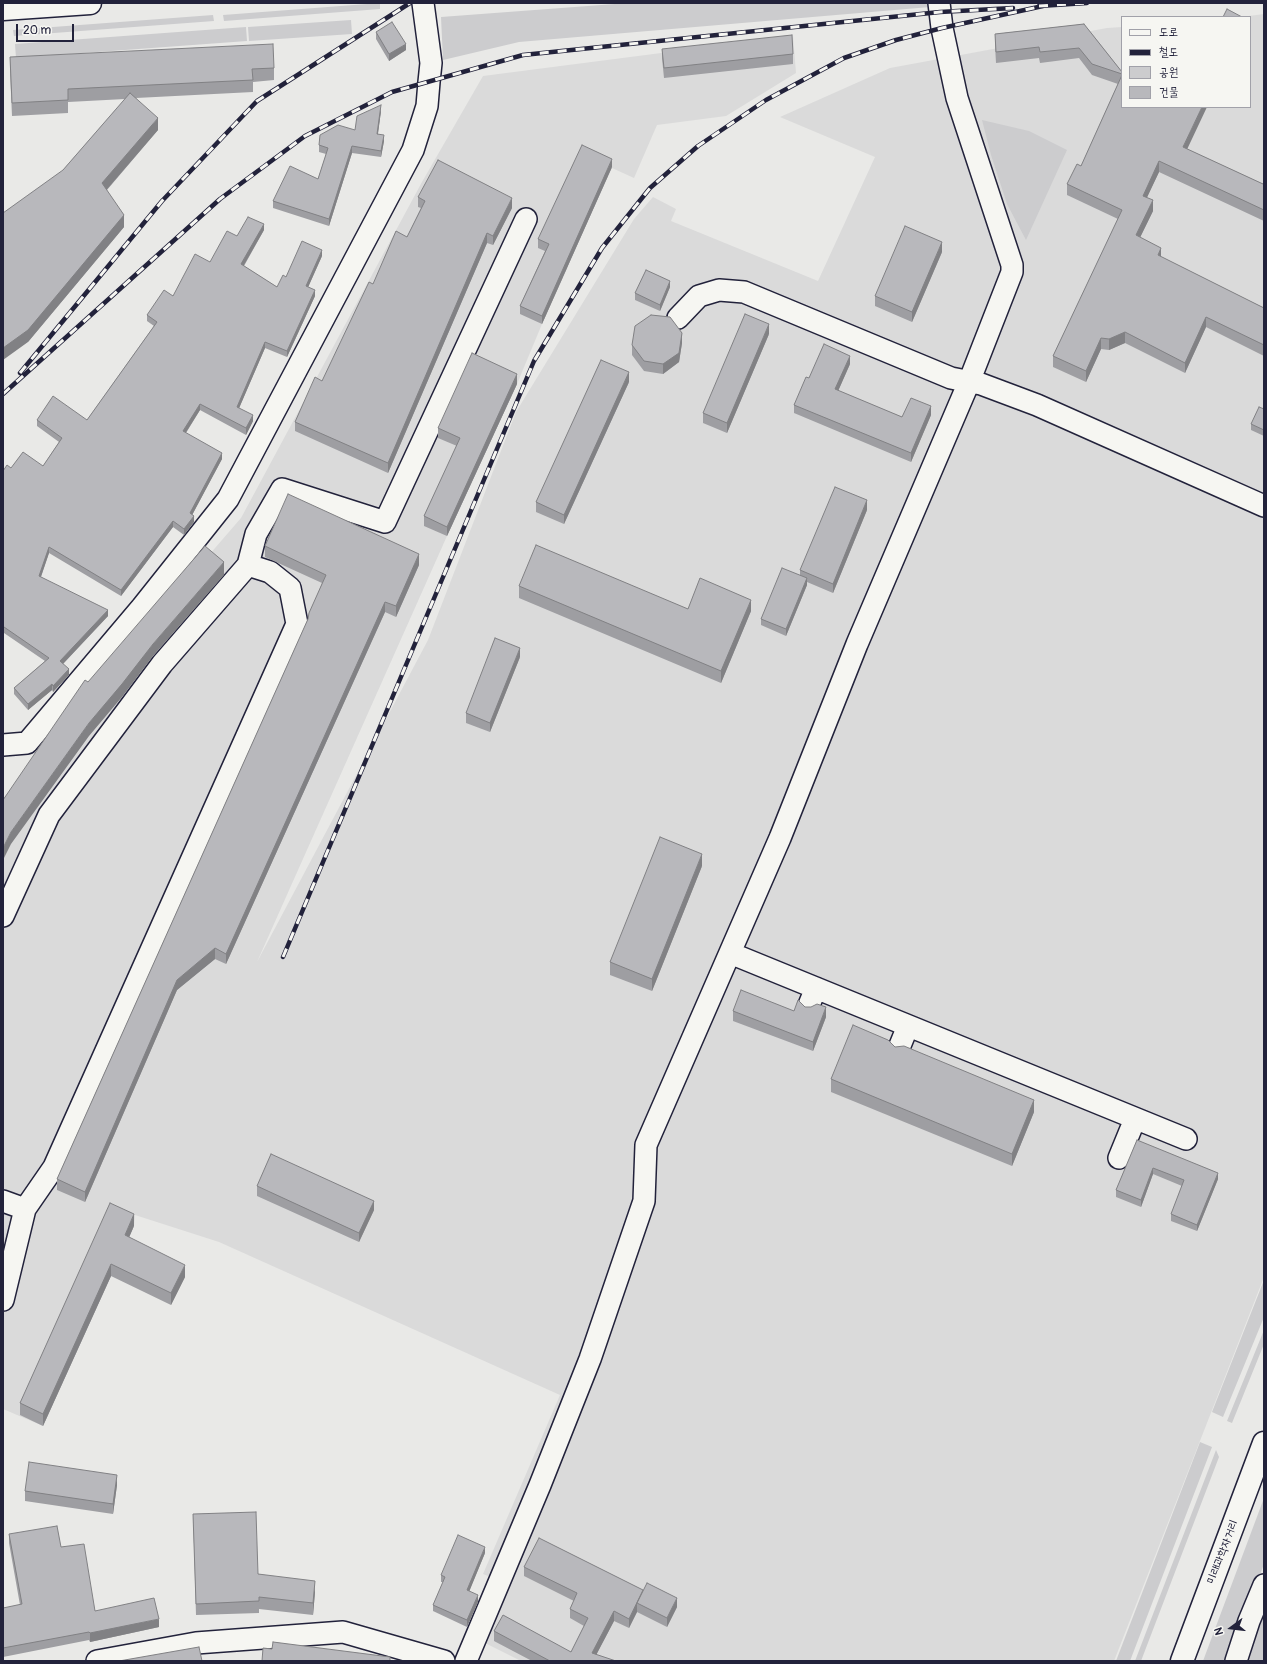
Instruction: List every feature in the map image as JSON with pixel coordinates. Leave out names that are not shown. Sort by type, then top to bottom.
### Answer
[{"type":"main road","points":[[3,10],[90,3]]},
{"type":"main road","name":"미래과학자거리","points":[[1182,1661],[1264,1443]]},
{"type":"street","points":[[3,745],[27,743],[142,607],[228,499],[412,150],[426,106],[431,63],[423,3]]},
{"type":"street","points":[[466,1661],[537,1492],[590,1359],[644,1201],[646,1145],[780,838],[857,644],[969,382],[1012,272],[1012,265],[957,98],[942,28],[940,3]]},
{"type":"street","points":[[3,916],[49,814],[162,664],[248,564],[256,534],[282,489],[385,522],[526,219]]},
{"type":"street","points":[[678,318],[699,296],[719,290],[744,292],[951,378],[981,384],[1037,405],[1264,506]]},
{"type":"street","points":[[3,1300],[25,1209],[54,1167],[297,624],[290,588],[270,572],[248,564]]},
{"type":"street","points":[[730,953],[812,996],[908,1026],[1186,1139]]},
{"type":"street","points":[[899,1048],[908,1026]]},
{"type":"street","points":[[1118,1158],[1135,1119]]},
{"type":"street","points":[[3,1201],[25,1209]]},
{"type":"street","points":[[1236,1661],[1249,1621],[1264,1585]]},
{"type":"street","points":[[97,1661],[196,1643],[343,1632],[444,1661]]},
{"type":"shaded area","points":[[1264,14],[1264,1277],[1114,1661],[521,1661],[471,1636],[493,1578],[483,1574],[560,1395],[219,1242],[135,1215],[134,1226],[43,1426],[3,1409],[3,813],[68,718],[241,518],[422,182],[483,76],[793,36],[796,73],[726,116],[657,125],[634,178],[612,168],[570,260],[517,384],[447,536],[257,962],[428,640],[516,412],[634,219],[653,197],[676,209],[671,221],[818,281],[875,157],[780,117],[890,68],[1107,28],[1121,27],[1121,108],[1251,108],[1251,16],[1249,16]]},
{"type":"green space","points":[[380,3],[380,9],[224,21],[223,15]]},
{"type":"green space","points":[[628,3],[929,3],[930,7],[519,42],[443,60],[441,17]]},
{"type":"green space","points":[[213,15],[214,21],[14,36],[13,30]]},
{"type":"green space","points":[[351,20],[352,34],[249,41],[248,27]]},
{"type":"green space","points":[[246,27],[247,41],[16,58],[15,44]]},
{"type":"green space","points":[[982,120],[1029,131],[1067,150],[1026,240],[1007,204],[991,155]]},
{"type":"green space","points":[[1264,1280],[1264,1317],[1223,1417],[1212,1412]]},
{"type":"green space","points":[[1264,1330],[1264,1344],[1232,1423],[1227,1421]]},
{"type":"green space","points":[[1200,1442],[1212,1447],[1130,1661],[1116,1661]]},
{"type":"green space","points":[[1216,1450],[1219,1457],[1141,1661],[1135,1661]]},
{"type":"green space","points":[[1264,1498],[1264,1564],[1228,1661],[1203,1661]]},
{"type":"green space","points":[[1264,1599],[1264,1661],[1245,1661]]},
{"type":"building","points":[[1227,9],[1240,16],[1224,16]]},
{"type":"building","points":[[392,22],[406,44],[389,54],[376,32]]},
{"type":"building","points":[[1084,24],[1121,71],[1121,74],[1092,64],[1079,48],[1040,52],[1039,47],[996,52],[995,34]]},
{"type":"building","points":[[792,35],[793,54],[664,68],[662,49]]},
{"type":"building","points":[[273,44],[274,68],[252,69],[253,80],[68,89],[68,100],[12,103],[10,57]]},
{"type":"building","points":[[1121,77],[1121,108],[1202,108],[1183,147],[1263,184],[1264,181],[1264,210],[1159,161],[1143,196],[1153,200],[1136,235],[1161,248],[1158,255],[1264,308],[1264,345],[1206,317],[1185,363],[1125,332],[1109,339],[1101,338],[1086,371],[1053,356],[1122,210],[1067,184],[1077,164],[1081,166]]},
{"type":"building","points":[[130,93],[158,118],[102,183],[124,215],[28,330],[3,348],[3,213],[63,170]]},
{"type":"building","points":[[381,105],[377,134],[384,135],[381,151],[352,146],[329,219],[273,201],[290,166],[318,179],[328,148],[319,145],[320,135],[338,125],[355,130],[357,116]]},
{"type":"building","points":[[582,145],[612,159],[542,316],[520,306],[549,244],[538,239]]},
{"type":"building","points":[[438,160],[512,198],[493,236],[487,233],[388,463],[295,422],[315,377],[322,381],[369,282],[373,284],[396,231],[407,237],[425,201],[418,197]]},
{"type":"building","points":[[248,217],[264,224],[241,264],[277,287],[283,275],[286,277],[302,241],[322,250],[306,286],[315,290],[287,351],[265,342],[237,407],[253,415],[246,428],[200,404],[183,431],[222,453],[190,513],[194,516],[184,529],[173,521],[121,590],[49,547],[39,576],[108,610],[60,661],[69,669],[53,686],[52,684],[28,704],[14,688],[49,658],[3,627],[3,471],[7,465],[11,468],[23,452],[43,466],[62,438],[37,420],[53,396],[87,420],[157,322],[147,315],[164,290],[173,296],[195,254],[210,262],[227,231],[237,236]]},
{"type":"building","points":[[905,226],[942,242],[912,312],[875,296]]},
{"type":"building","points":[[646,270],[670,281],[660,305],[635,293]]},
{"type":"building","points":[[745,314],[769,324],[727,423],[703,413]]},
{"type":"building","points":[[651,315],[670,317],[682,333],[679,353],[663,364],[644,361],[632,345],[635,326]]},
{"type":"building","points":[[824,344],[850,356],[835,389],[902,417],[911,398],[931,406],[911,453],[794,405],[806,377],[809,378]]},
{"type":"building","points":[[472,353],[517,374],[447,527],[424,516],[460,438],[438,428]]},
{"type":"building","points":[[601,360],[629,372],[564,515],[536,502]]},
{"type":"building","points":[[1259,407],[1264,409],[1264,430],[1251,424]]},
{"type":"building","points":[[835,487],[867,500],[833,584],[800,570]]},
{"type":"building","points":[[288,494],[419,554],[396,606],[385,602],[226,954],[215,948],[177,980],[85,1192],[57,1179],[308,619],[309,613],[326,575],[265,546]]},
{"type":"building","points":[[536,545],[688,609],[700,578],[751,600],[721,671],[519,586]]},
{"type":"building","points":[[205,546],[224,562],[153,644],[89,723],[11,832],[3,848],[3,800],[85,680],[88,682]]},
{"type":"building","points":[[782,568],[807,578],[786,629],[761,619]]},
{"type":"building","points":[[495,638],[520,648],[490,723],[466,713]]},
{"type":"building","points":[[660,837],[702,854],[652,979],[610,962]]},
{"type":"building","points":[[741,990],[794,1011],[798,1000],[805,1007],[811,1007],[817,1004],[826,1007],[813,1042],[733,1011]]},
{"type":"building","points":[[853,1025],[888,1040],[895,1047],[904,1046],[1034,1100],[1012,1154],[831,1079]]},
{"type":"building","points":[[1137,1140],[1218,1173],[1197,1225],[1171,1214],[1184,1180],[1153,1168],[1141,1200],[1116,1190]]},
{"type":"building","points":[[271,1154],[374,1201],[359,1233],[257,1186]]},
{"type":"building","points":[[110,1203],[134,1214],[125,1235],[185,1265],[171,1293],[111,1264],[43,1414],[20,1403]]},
{"type":"building","points":[[29,1462],[117,1475],[113,1504],[25,1491]]},
{"type":"building","points":[[256,1512],[258,1574],[315,1581],[313,1603],[259,1597],[259,1601],[196,1604],[193,1514]]},
{"type":"building","points":[[57,1526],[61,1547],[84,1544],[95,1611],[154,1598],[159,1619],[3,1648],[3,1608],[22,1604],[9,1534]]},
{"type":"building","points":[[458,1535],[485,1547],[467,1590],[478,1595],[467,1620],[433,1605],[445,1577],[441,1575]]},
{"type":"building","points":[[539,1538],[643,1590],[629,1619],[614,1611],[592,1653],[616,1661],[550,1661],[494,1631],[503,1615],[571,1652],[588,1618],[570,1609],[577,1593],[524,1567]]},
{"type":"building","points":[[647,1583],[677,1598],[667,1618],[637,1603]]},
{"type":"building","points":[[273,1642],[390,1657],[390,1661],[262,1661],[263,1648],[272,1649]]},
{"type":"building","points":[[199,1647],[202,1661],[119,1661]]},
{"type":"railway","points":[[20,373],[162,201],[257,101],[410,3]]},
{"type":"railway","points":[[1039,6],[1087,3]]},
{"type":"railway","points":[[283,957],[534,361],[602,248],[650,188],[698,146],[766,100],[844,58],[896,40],[942,28],[1043,6]]},
{"type":"railway","points":[[3,394],[220,199],[305,136],[392,92],[523,55],[940,12],[1013,8]]}]
